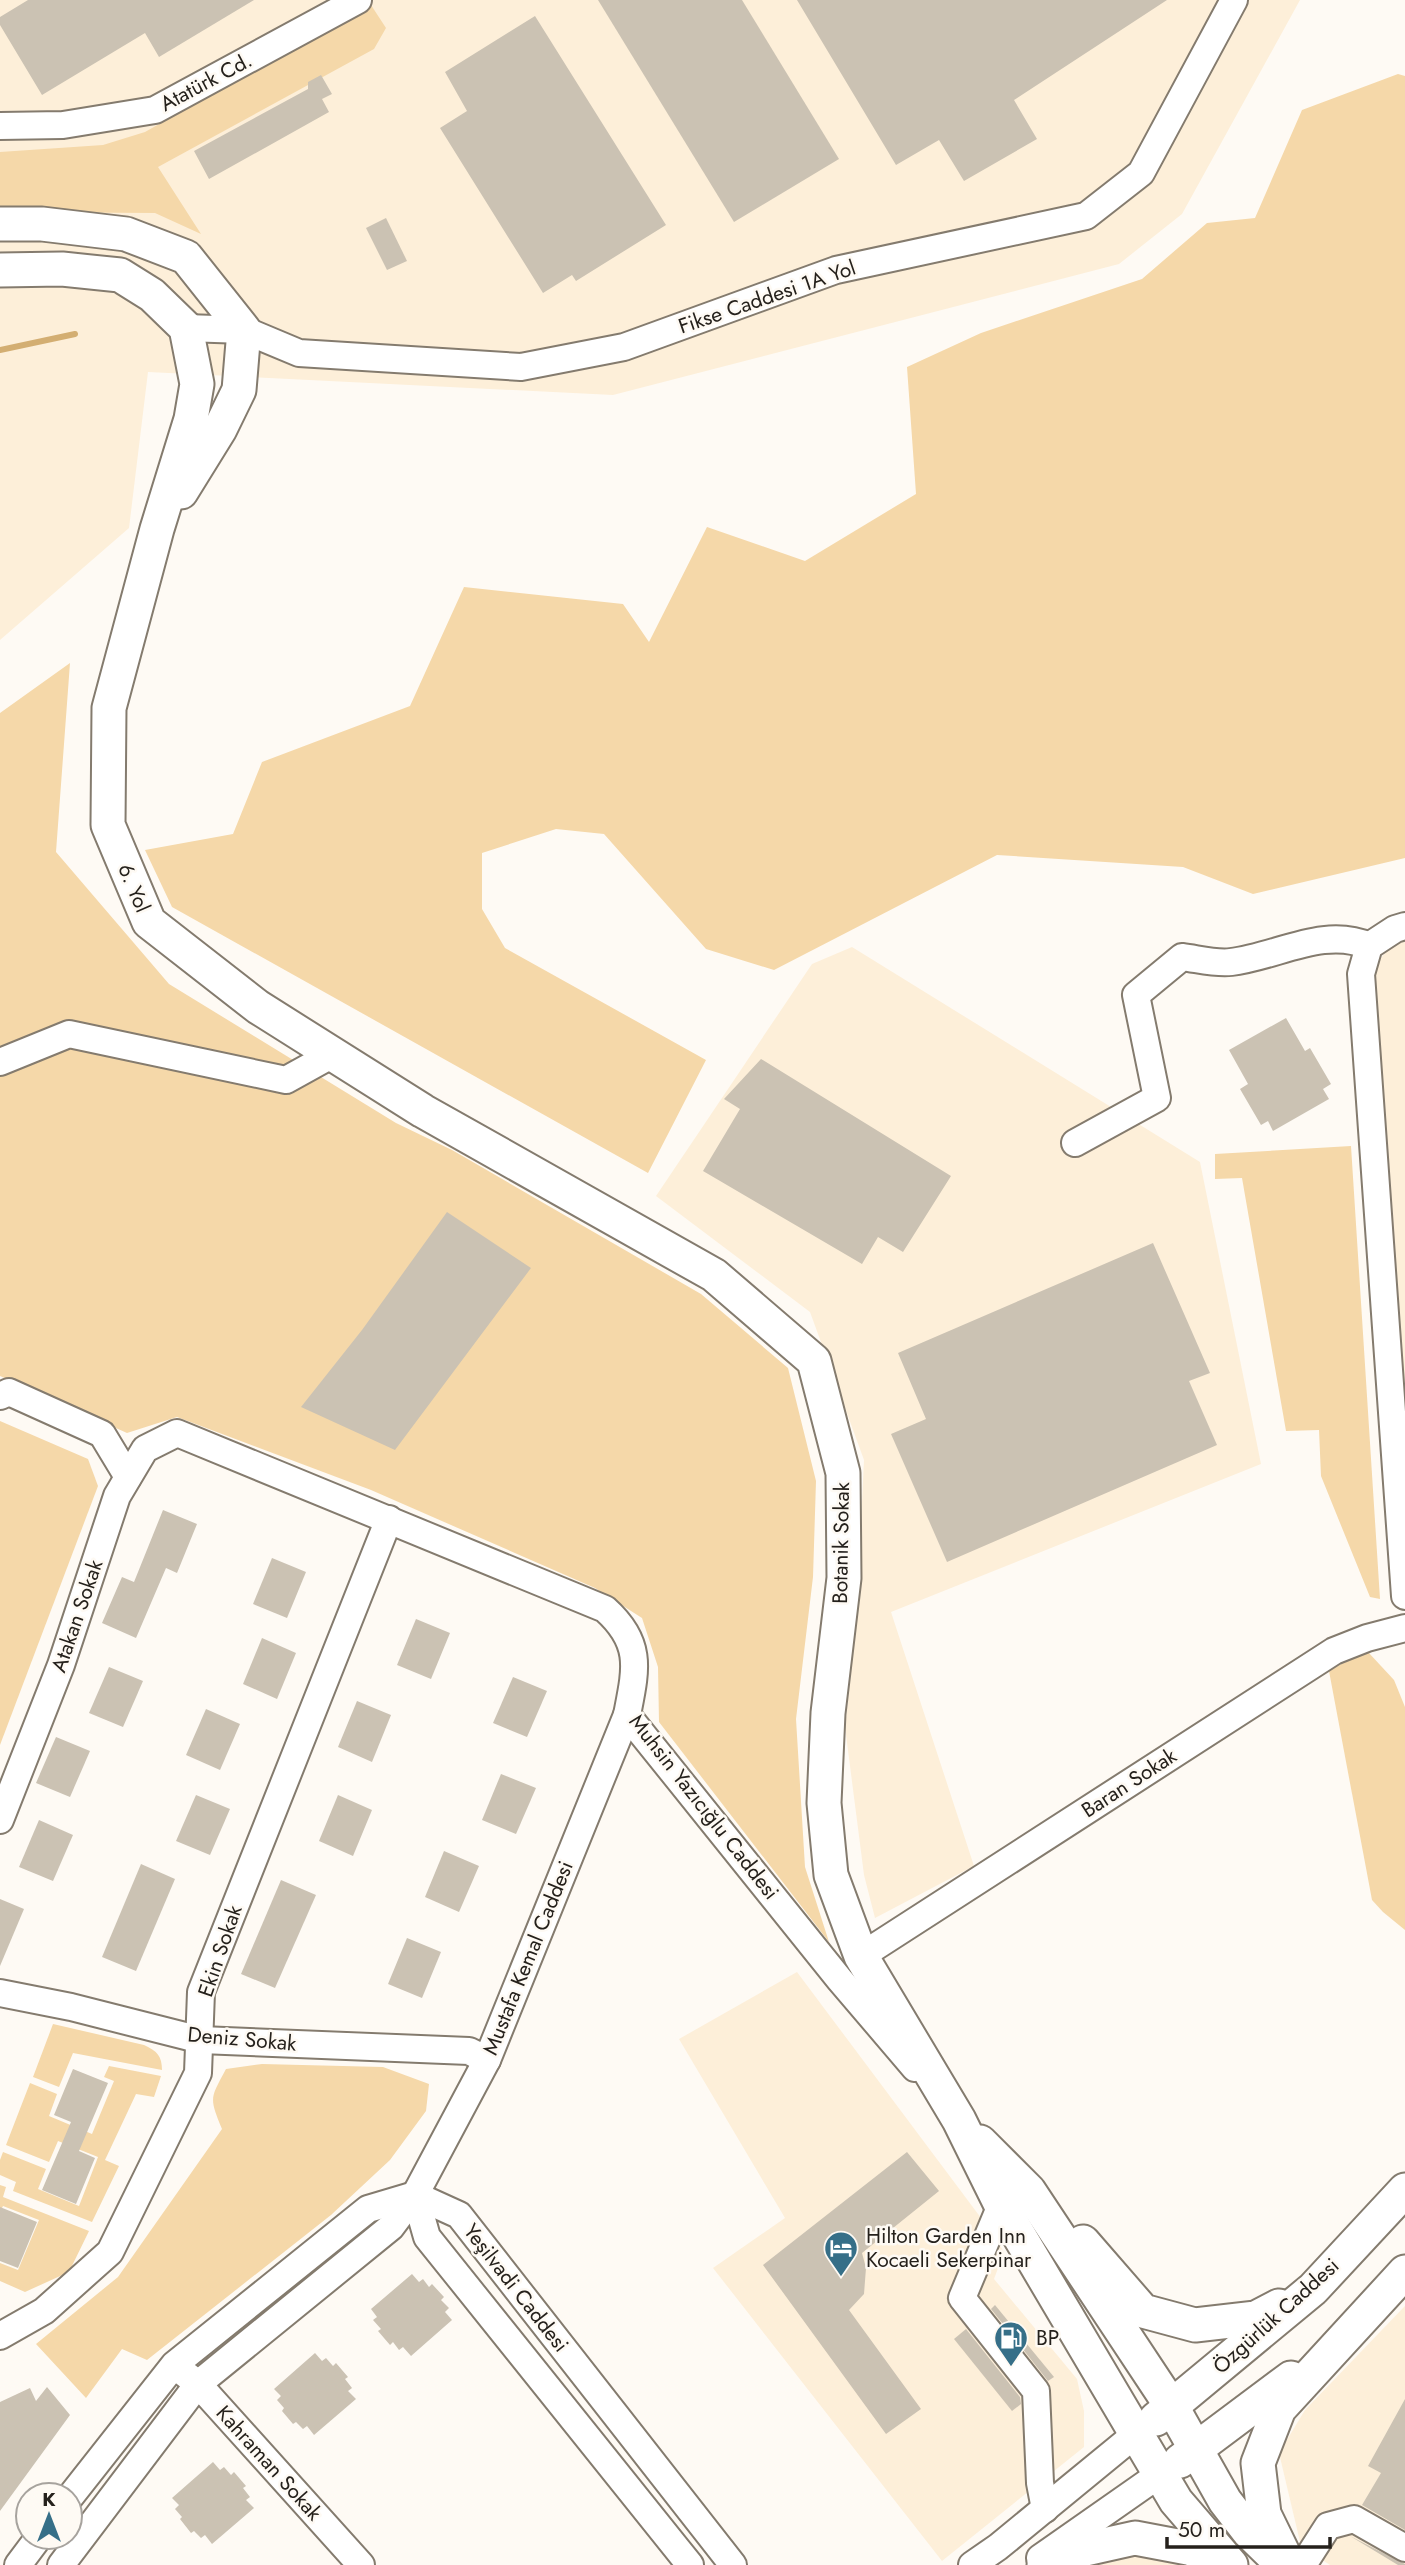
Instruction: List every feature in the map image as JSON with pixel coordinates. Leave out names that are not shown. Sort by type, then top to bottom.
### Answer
[{"type":"main road","points":[[0,224],[42,224],[126,234],[187,257],[244,330],[239,390],[220,429],[157,530]]},
{"type":"main road","points":[[0,270],[62,269],[120,275],[152,295],[186,328],[197,384],[191,419],[157,530]]},
{"type":"main road","name":"6. Yol","points":[[157,530],[109,708],[108,825],[149,922],[258,1007],[423,1111]]},
{"type":"main road","name":"Botanik Sokak","points":[[423,1111],[714,1275],[814,1361],[843,1473],[844,1578],[828,1713],[824,1802],[831,1874],[860,1956],[959,2120]]},
{"type":"main road","name":"Muhsin Yazıcığlu Caddesi","points":[[959,2120],[1172,2407],[1196,2450]]},
{"type":"main road","name":"Özgürlük Caddesi","points":[[1137,2433],[1313,2289],[1405,2190]]},
{"type":"main road","points":[[1015,2198],[1071,2228],[1143,2311],[1195,2325],[1255,2318],[1313,2289]]},
{"type":"main road","name":"Muhsin Yazıcığlu Caddesi","points":[[1015,2198],[1175,2501],[1231,2565]]},
{"type":"main road","points":[[1286,2565],[1264,2514],[1258,2463],[1279,2409],[1405,2272]]},
{"type":"main road","points":[[1160,2474],[1196,2450],[1340,2340]]},
{"type":"main road","points":[[1196,2450],[1225,2501],[1249,2532],[1286,2565]]},
{"type":"main road","points":[[1044,2565],[1081,2550],[1135,2538],[1194,2549],[1214,2565]]},
{"type":"street","name":"Atatürk Cd.","points":[[0,126],[63,125],[155,110],[358,0]]},
{"type":"street","name":"Fikse Caddesi 1A Yol","points":[[186,328],[244,330],[299,353],[521,367],[624,347],[836,270],[1086,216],[1141,173],[1234,0]]},
{"type":"street","points":[[1405,926],[1395,929],[1369,946],[1361,974],[1405,1596]]},
{"type":"street","points":[[1075,1143],[1157,1098],[1136,995],[1182,957],[1230,962],[1325,939],[1355,940],[1369,946]]},
{"type":"street","points":[[0,1062],[69,1034],[286,1080],[333,1054]]},
{"type":"street","points":[[0,1396],[9,1392],[102,1434],[128,1477]]},
{"type":"street","name":"Atakan Sokak","points":[[0,1820],[61,1665],[117,1496],[145,1449],[177,1433]]},
{"type":"street","name":"Muhsin Yazıcığlu Caddesi","points":[[177,1433],[605,1609],[620,1623],[633,1647],[634,1682],[627,1715],[840,1979],[959,2120]]},
{"type":"street","name":"Ekin Sokak","points":[[0,2336],[44,2311],[110,2252],[198,2073],[201,1992],[389,1519]]},
{"type":"street","name":"Baran Sokak","points":[[860,1956],[1334,1651],[1367,1638],[1405,1628]]},
{"type":"street","name":"Mustafa Kemal Caddesi","points":[[61,2565],[198,2384],[391,2227],[415,2195],[487,2060],[627,1715]]},
{"type":"street","name":"Deniz Sokak","points":[[0,1993],[71,2007],[201,2040],[469,2051],[487,2060]]},
{"type":"street","points":[[83,2481],[174,2365],[368,2209],[415,2195]]},
{"type":"street","name":"Yeşilvadi Caddesi","points":[[415,2195],[427,2237],[690,2565]]},
{"type":"street","name":"Yeşilvadi Caddesi","points":[[415,2195],[459,2215],[733,2565]]},
{"type":"street","points":[[1015,2198],[962,2298],[1036,2391],[1040,2483],[1045,2508]]},
{"type":"street","name":"Kahraman Sokak","points":[[174,2365],[198,2384],[361,2565]]},
{"type":"street","points":[[972,2565],[1137,2433]]},
{"type":"street","points":[[1030,2565],[1160,2474]]},
{"type":"street","points":[[1303,2565],[1328,2526],[1354,2519],[1405,2548]]},
{"type":"shaded area","points":[[0,0],[1300,0],[1182,214],[1119,264],[613,395],[148,372],[129,528],[0,640]]},
{"type":"shaded area","points":[[371,5],[386,28],[374,49],[158,167],[201,234],[155,213],[0,212],[0,152],[103,145],[145,132]]},
{"type":"shaded area","points":[[1398,74],[1405,76],[1405,858],[1253,894],[1183,867],[997,855],[774,970],[706,949],[604,834],[556,829],[482,853],[482,909],[505,948],[706,1060],[648,1173],[172,907],[145,850],[233,834],[262,762],[410,706],[464,587],[623,604],[649,642],[707,527],[805,561],[916,494],[907,367],[981,333],[1142,279],[1207,223],[1255,218],[1302,110]]},
{"type":"shaded area","points":[[70,663],[56,852],[169,984],[396,1123],[452,1150],[701,1294],[788,1368],[816,1481],[813,1577],[796,1719],[805,1867],[829,1942],[659,1722],[658,1667],[642,1618],[595,1588],[371,1490],[177,1417],[127,1433],[0,1376],[0,713]]},
{"type":"shaded area","points":[[1405,934],[1405,1419],[1371,971],[1398,936]]},
{"type":"shaded area","points":[[852,947],[1200,1162],[1261,1464],[891,1612],[974,1866],[875,1918],[864,1875],[845,1727],[856,1625],[864,1460],[810,1312],[656,1196],[812,964]]},
{"type":"shaded area","points":[[1351,1146],[1380,1599],[1370,1597],[1321,1476],[1319,1430],[1286,1431],[1242,1178],[1215,1179],[1215,1154]]},
{"type":"shaded area","points":[[0,1421],[88,1459],[98,1486],[0,1745]]},
{"type":"shaded area","points":[[1368,1652],[1394,1680],[1405,1707],[1405,1930],[1372,1900],[1329,1671],[1360,1653]]},
{"type":"shaded area","points":[[797,1972],[990,2230],[1004,2252],[994,2279],[1077,2379],[1084,2411],[1084,2447],[942,2561],[713,2268],[785,2218],[679,2039]]},
{"type":"shaded area","points":[[53,2024],[144,2045],[158,2054],[162,2070],[73,2053],[59,2087],[33,2077]]},
{"type":"shaded area","points":[[262,2064],[383,2067],[429,2084],[426,2111],[390,2160],[331,2215],[147,2360],[122,2349],[86,2398],[36,2344],[118,2277],[222,2129],[213,2098],[226,2069]]},
{"type":"shaded area","points":[[109,2066],[161,2076],[154,2097],[136,2094],[105,2160],[119,2166],[92,2222],[13,2191],[16,2182],[0,2175],[3,2152],[46,2169],[38,2189],[79,2206],[98,2157],[58,2141],[49,2162],[6,2145],[30,2083],[57,2094],[49,2116],[92,2134],[114,2081],[104,2077]]},
{"type":"shaded area","points":[[0,2185],[6,2187],[3,2197],[89,2231],[69,2272],[25,2292],[0,2281],[0,2263],[18,2270],[39,2220],[3,2206],[0,2212]]},
{"type":"shaded area","points":[[1405,2306],[1405,2565],[1330,2565],[1301,2546],[1279,2453],[1305,2410]]},
{"type":"shaded area","points":[[1133,2548],[1189,2565],[1086,2565]]},
{"type":"building","points":[[28,0],[254,0],[159,57],[145,33],[42,95],[0,25],[0,17]]},
{"type":"building","points":[[598,0],[742,0],[839,159],[734,222]]},
{"type":"building","points":[[797,0],[1167,0],[1014,100],[1037,139],[964,181],[939,140],[896,165]]},
{"type":"building","points":[[535,16],[666,225],[576,281],[572,275],[543,293],[440,128],[467,111],[445,72]]},
{"type":"building","points":[[321,75],[332,94],[322,99],[329,112],[209,179],[194,151],[308,89],[308,82]]},
{"type":"building","points":[[386,218],[407,261],[387,270],[366,228]]},
{"type":"building","points":[[1286,1018],[1305,1051],[1310,1048],[1331,1084],[1323,1089],[1329,1099],[1273,1131],[1268,1121],[1261,1125],[1240,1089],[1248,1084],[1229,1050]]},
{"type":"building","points":[[761,1059],[951,1176],[903,1252],[878,1237],[862,1264],[703,1171],[740,1109],[724,1099]]},
{"type":"building","points":[[447,1212],[531,1268],[395,1450],[301,1407],[362,1330]]},
{"type":"building","points":[[1153,1243],[1210,1373],[1189,1381],[1217,1445],[947,1562],[891,1434],[926,1419],[898,1353]]},
{"type":"building","points":[[163,1510],[197,1524],[177,1573],[166,1568],[136,1638],[102,1623],[122,1577],[134,1582]]},
{"type":"building","points":[[272,1558],[306,1572],[287,1618],[253,1604]]},
{"type":"building","points":[[416,1619],[450,1633],[431,1679],[397,1665]]},
{"type":"building","points":[[262,1638],[296,1653],[277,1699],[243,1684]]},
{"type":"building","points":[[109,1667],[143,1681],[123,1727],[89,1713]]},
{"type":"building","points":[[513,1677],[547,1691],[527,1737],[493,1723]]},
{"type":"building","points":[[357,1701],[391,1715],[372,1762],[338,1747]]},
{"type":"building","points":[[206,1709],[240,1724],[220,1770],[186,1755]]},
{"type":"building","points":[[56,1737],[90,1751],[70,1797],[36,1783]]},
{"type":"building","points":[[501,1774],[536,1788],[516,1834],[482,1820]]},
{"type":"building","points":[[196,1795],[230,1809],[210,1855],[176,1841]]},
{"type":"building","points":[[338,1795],[372,1810],[353,1856],[319,1841]]},
{"type":"building","points":[[39,1820],[73,1835],[53,1881],[19,1867]]},
{"type":"building","points":[[444,1851],[479,1866],[459,1912],[425,1897]]},
{"type":"building","points":[[141,1864],[175,1879],[136,1971],[102,1957]]},
{"type":"building","points":[[281,1880],[316,1895],[275,1988],[241,1974]]},
{"type":"building","points":[[0,1899],[24,1909],[0,1966]]},
{"type":"building","points":[[407,1938],[441,1952],[422,1998],[388,1984]]},
{"type":"building","points":[[73,2069],[108,2083],[79,2151],[95,2158],[76,2204],[42,2190],[71,2122],[54,2115]]},
{"type":"building","points":[[907,2152],[939,2191],[862,2253],[866,2268],[864,2294],[849,2310],[921,2409],[886,2434],[763,2265]]},
{"type":"building","points":[[0,2207],[37,2222],[18,2268],[0,2261]]},
{"type":"building","points":[[412,2274],[419,2282],[423,2279],[429,2287],[432,2284],[444,2297],[441,2300],[449,2308],[445,2312],[452,2320],[411,2356],[403,2347],[399,2350],[393,2342],[390,2345],[378,2331],[381,2329],[373,2320],[377,2317],[371,2309]]},
{"type":"building","points":[[995,2305],[1054,2377],[1048,2381],[991,2309]]},
{"type":"building","points":[[966,2329],[1020,2397],[1021,2404],[1012,2411],[954,2339]]},
{"type":"building","points":[[315,2353],[322,2361],[326,2358],[333,2366],[336,2363],[348,2377],[345,2379],[352,2388],[348,2391],[356,2399],[314,2435],[307,2426],[303,2429],[296,2422],[293,2424],[282,2411],[284,2408],[277,2400],[281,2396],[274,2389]]},
{"type":"building","points":[[47,2387],[70,2415],[22,2481],[14,2481],[14,2492],[0,2511],[0,2402],[30,2388],[36,2401]]},
{"type":"building","points":[[1405,2399],[1405,2530],[1362,2505],[1381,2473],[1368,2466]]},
{"type":"building","points":[[213,2462],[220,2470],[224,2467],[231,2475],[234,2472],[246,2486],[243,2488],[250,2497],[246,2500],[254,2508],[212,2544],[205,2535],[201,2538],[194,2531],[191,2533],[180,2519],[182,2517],[175,2509],[179,2505],[172,2498]]},
{"type":"building","points":[[1350,2536],[1405,2564],[1405,2565],[1398,2565]]},
{"type":"waterway","points":[[0,350],[75,334]]},
{"type":"place","name":"Hilton Garden Inn Kocaeli Sekerpinar","points":[[841,2278]]},
{"type":"place","name":"BP","points":[[1011,2368]]}]
